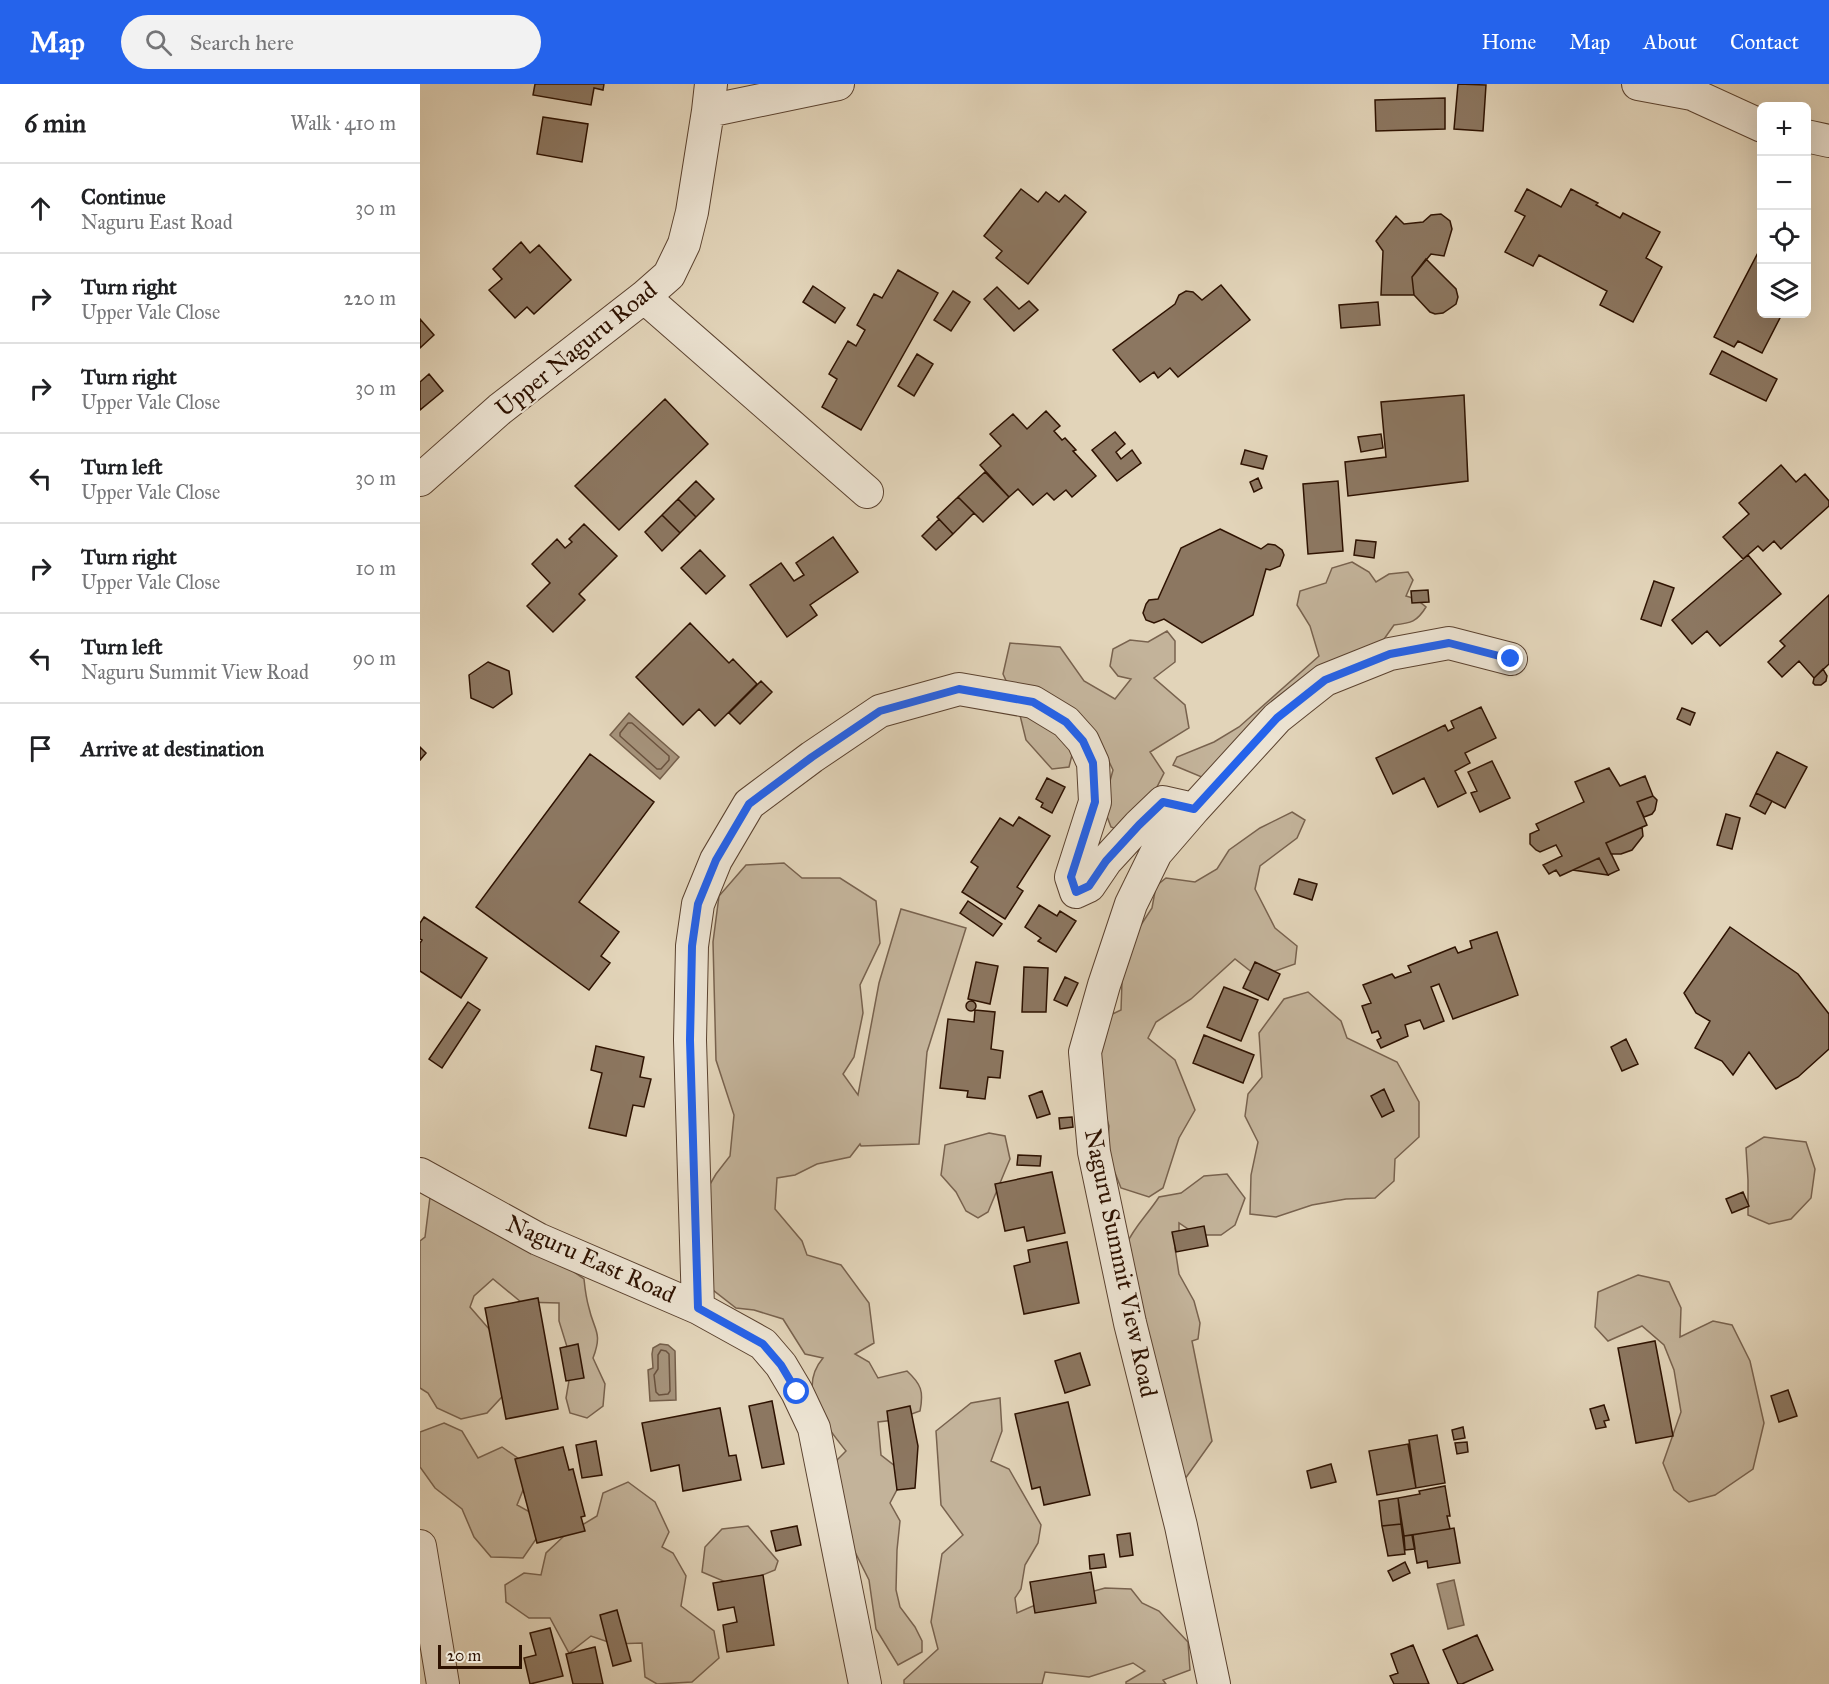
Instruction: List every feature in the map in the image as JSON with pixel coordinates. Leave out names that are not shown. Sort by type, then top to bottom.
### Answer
[{"type":"street","name":"Upper Naguru Road","points":[[420,480],[500,409],[669,275],[684,244],[692,212],[710,98],[838,84]]},
{"type":"street","points":[[1638,84],[1692,94],[1757,124]]},
{"type":"street","points":[[1811,137],[1829,141]]},
{"type":"street","points":[[644,297],[867,492]]},
{"type":"street","name":"Naguru Summit View Road","points":[[1214,1684],[1181,1526],[1130,1323],[1094,1152],[1086,1052],[1104,985],[1131,904],[1156,853],[1277,718],[1325,680],[1390,654],[1449,643],[1511,659]]},
{"type":"street","points":[[698,1308],[690,1040],[692,946],[698,904],[716,860],[749,804],[812,757],[880,711],[959,689],[1033,702],[1066,722],[1083,741],[1093,763],[1095,802],[1071,877],[1076,892],[1089,886],[1106,861],[1163,802],[1194,809]]},
{"type":"street","name":"Naguru East Road","points":[[420,1174],[538,1239],[698,1308],[763,1344],[781,1365],[797,1392],[813,1428],[865,1684]]},
{"type":"street","points":[[420,1546],[443,1684]]},
{"type":"shaded area","points":[[1352,562],[1369,572],[1376,582],[1389,574],[1408,572],[1413,580],[1406,596],[1416,599],[1426,607],[1423,612],[1413,621],[1394,625],[1377,649],[1204,778],[1173,765],[1177,757],[1214,742],[1239,727],[1319,656],[1310,626],[1297,605],[1300,591],[1326,583],[1332,568]]},
{"type":"shaded area","points":[[1167,631],[1175,641],[1175,662],[1154,678],[1185,705],[1189,728],[1150,752],[1164,773],[1157,787],[1148,825],[1136,837],[1111,827],[1103,806],[1113,770],[1103,749],[1073,751],[1069,767],[1052,769],[1026,740],[1018,707],[1003,674],[1010,643],[1060,647],[1084,681],[1115,699],[1131,679],[1118,676],[1110,666],[1113,649],[1130,640],[1148,642]]},
{"type":"shaded area","points":[[1292,812],[1305,820],[1297,838],[1260,866],[1255,889],[1275,928],[1297,946],[1295,964],[1258,977],[1235,959],[1191,999],[1156,1022],[1148,1038],[1175,1060],[1195,1110],[1179,1138],[1163,1188],[1149,1197],[1121,1188],[1107,1153],[1109,1126],[1100,1095],[1096,1046],[1106,1017],[1121,1010],[1122,981],[1137,931],[1152,908],[1156,886],[1166,878],[1195,882],[1217,869],[1229,850],[1260,828]]},
{"type":"shaded area","points":[[784,863],[802,878],[840,878],[876,901],[880,943],[860,985],[863,1013],[854,1057],[843,1074],[858,1095],[879,983],[901,909],[966,928],[927,1052],[919,1144],[861,1146],[860,1144],[850,1157],[817,1164],[795,1175],[777,1178],[775,1209],[802,1241],[807,1255],[841,1265],[869,1303],[874,1343],[855,1354],[869,1362],[878,1378],[907,1371],[920,1388],[922,1398],[920,1411],[895,1420],[878,1422],[881,1455],[900,1470],[901,1482],[890,1503],[900,1521],[896,1590],[900,1607],[922,1641],[922,1652],[898,1665],[876,1629],[869,1580],[848,1538],[836,1484],[837,1460],[846,1451],[822,1418],[813,1394],[812,1382],[815,1370],[823,1358],[805,1354],[783,1319],[754,1310],[736,1308],[713,1290],[702,1198],[730,1156],[734,1115],[716,1060],[713,942],[719,896],[746,865]]},
{"type":"shaded area","points":[[1308,992],[1341,1021],[1347,1038],[1397,1062],[1419,1102],[1419,1137],[1395,1159],[1394,1181],[1375,1198],[1346,1199],[1312,1205],[1276,1217],[1250,1214],[1251,1175],[1258,1142],[1245,1116],[1248,1094],[1262,1077],[1259,1033],[1284,999]]},
{"type":"shaded area","points":[[989,1133],[1005,1136],[1010,1159],[988,1212],[978,1218],[966,1211],[956,1192],[941,1175],[945,1145]]},
{"type":"shaded area","points":[[1764,1137],[1806,1142],[1815,1169],[1811,1198],[1791,1219],[1769,1224],[1748,1215],[1746,1148]]},
{"type":"shaded area","points":[[1227,1174],[1245,1198],[1235,1225],[1221,1235],[1197,1235],[1179,1223],[1179,1240],[1175,1248],[1179,1274],[1194,1301],[1200,1323],[1198,1339],[1192,1341],[1212,1441],[1180,1486],[1126,1245],[1159,1197],[1181,1193],[1204,1176]]},
{"type":"shaded area","points":[[470,1186],[500,1236],[551,1256],[584,1279],[587,1301],[597,1332],[593,1358],[605,1384],[603,1406],[587,1418],[570,1413],[566,1398],[572,1363],[559,1321],[559,1303],[521,1302],[493,1279],[474,1296],[470,1307],[503,1345],[511,1387],[487,1413],[461,1419],[437,1408],[428,1393],[420,1388],[420,1241],[425,1237],[430,1197]]},
{"type":"shaded area","points":[[1638,1275],[1669,1282],[1681,1308],[1680,1337],[1713,1321],[1732,1325],[1750,1361],[1764,1423],[1753,1469],[1715,1495],[1689,1502],[1674,1490],[1663,1463],[1681,1412],[1674,1370],[1664,1345],[1642,1326],[1608,1341],[1595,1327],[1598,1292]]},
{"type":"shaded area","points":[[1000,1398],[1002,1431],[991,1461],[1009,1469],[1041,1525],[1038,1543],[1025,1565],[1021,1589],[1015,1598],[1017,1613],[1049,1599],[1080,1595],[1105,1588],[1131,1589],[1142,1603],[1159,1611],[1188,1642],[1190,1670],[1163,1680],[1166,1684],[1126,1684],[1145,1671],[1133,1663],[1089,1677],[1045,1672],[1042,1684],[904,1684],[904,1680],[938,1649],[931,1622],[942,1554],[963,1535],[941,1505],[936,1431],[971,1403]]},
{"type":"shaded area","points":[[444,1423],[462,1431],[478,1458],[502,1447],[532,1468],[517,1505],[537,1516],[543,1529],[523,1558],[491,1557],[474,1537],[462,1509],[435,1488],[420,1467],[420,1432]]},
{"type":"shaded area","points":[[628,1482],[655,1502],[669,1532],[662,1547],[673,1553],[686,1576],[681,1606],[714,1631],[719,1658],[692,1682],[657,1684],[645,1677],[642,1643],[614,1644],[591,1636],[569,1653],[550,1618],[529,1618],[506,1602],[505,1585],[524,1573],[541,1575],[546,1553],[564,1536],[597,1516],[603,1493]]},
{"type":"shaded area","points":[[748,1526],[778,1561],[775,1570],[735,1586],[702,1572],[705,1547],[722,1529]]},
{"type":"water","points":[[629,713],[679,757],[660,779],[610,735]]},
{"type":"water","points":[[660,1344],[668,1345],[675,1351],[676,1400],[650,1401],[648,1370],[653,1368],[653,1348]]},
{"type":"water","points":[[1454,1580],[1464,1625],[1448,1629],[1437,1584]]},
{"type":"building","points":[[535,84],[604,84],[603,90],[594,88],[591,105],[533,95]]},
{"type":"building","points":[[1458,84],[1486,85],[1483,131],[1454,129]]},
{"type":"building","points":[[1445,98],[1445,129],[1376,131],[1375,100]]},
{"type":"building","points":[[543,117],[588,124],[582,162],[537,154]]},
{"type":"building","points":[[1021,189],[1038,202],[1046,192],[1059,202],[1065,195],[1086,212],[1028,284],[996,258],[1002,251],[984,236]]},
{"type":"building","points":[[1527,189],[1561,207],[1571,189],[1620,218],[1623,213],[1660,232],[1646,258],[1662,267],[1633,322],[1600,305],[1607,291],[1539,255],[1533,266],[1505,252],[1525,216],[1515,211]]},
{"type":"building","points":[[1441,214],[1450,221],[1452,229],[1444,256],[1431,254],[1412,277],[1414,295],[1381,295],[1383,251],[1376,241],[1396,216],[1404,224],[1423,222],[1431,215]]},
{"type":"building","points":[[521,242],[530,253],[539,245],[571,280],[534,314],[527,307],[515,318],[489,290],[502,279],[493,269]]},
{"type":"building","points":[[1757,255],[1757,318],[1780,318],[1762,353],[1738,341],[1734,347],[1714,337]]},
{"type":"building","points":[[1426,259],[1456,289],[1458,297],[1456,304],[1443,313],[1430,312],[1414,295],[1412,277]]},
{"type":"building","points":[[898,270],[938,293],[861,430],[822,407],[837,379],[829,374],[848,341],[856,346],[865,330],[857,325],[874,294],[882,298]]},
{"type":"building","points":[[1221,285],[1250,320],[1178,377],[1170,368],[1158,378],[1154,372],[1140,382],[1113,350],[1175,304],[1179,295],[1186,291],[1193,292],[1202,300]]},
{"type":"building","points":[[813,286],[845,308],[835,323],[803,302]]},
{"type":"building","points":[[997,287],[1019,309],[1029,301],[1038,310],[1014,331],[984,299]]},
{"type":"building","points":[[953,291],[970,302],[951,331],[934,320]]},
{"type":"building","points":[[1378,302],[1380,325],[1341,328],[1339,305]]},
{"type":"building","points":[[420,319],[434,335],[420,348]]},
{"type":"building","points":[[1722,351],[1777,379],[1766,401],[1710,374]]},
{"type":"building","points":[[917,354],[933,364],[914,396],[898,386]]},
{"type":"building","points":[[429,374],[443,391],[420,410],[420,382]]},
{"type":"building","points":[[1464,395],[1468,481],[1348,496],[1345,462],[1386,457],[1381,402]]},
{"type":"building","points":[[665,399],[708,444],[619,530],[575,486]]},
{"type":"building","points":[[1046,411],[1060,426],[1054,431],[1062,440],[1065,438],[1076,450],[1073,451],[1096,476],[1072,497],[1066,490],[1054,500],[1047,493],[1033,505],[1018,489],[1009,497],[980,465],[1001,446],[990,434],[1013,414],[1027,429]]},
{"type":"building","points":[[1115,432],[1125,444],[1116,452],[1121,459],[1132,450],[1141,463],[1117,481],[1092,450]]},
{"type":"building","points":[[1381,434],[1383,448],[1361,452],[1358,437]]},
{"type":"building","points":[[1245,450],[1267,456],[1263,469],[1241,464]]},
{"type":"building","points":[[1781,465],[1796,482],[1805,474],[1829,501],[1829,506],[1781,549],[1774,541],[1763,551],[1758,546],[1743,559],[1723,537],[1749,514],[1739,503]]},
{"type":"building","points":[[985,472],[1009,497],[983,522],[958,497]]},
{"type":"building","points":[[1258,478],[1262,488],[1254,492],[1250,482]]},
{"type":"building","points":[[696,481],[714,499],[696,517],[678,499]]},
{"type":"building","points":[[1338,481],[1343,551],[1308,554],[1303,484]]},
{"type":"building","points":[[958,497],[974,513],[953,534],[937,517]]},
{"type":"building","points":[[678,499],[696,517],[680,533],[662,515]]},
{"type":"building","points":[[662,515],[680,533],[662,551],[645,532]]},
{"type":"building","points":[[939,519],[953,534],[936,550],[922,536]]},
{"type":"building","points":[[584,524],[617,556],[579,594],[585,600],[553,632],[527,606],[550,583],[532,564],[557,539],[565,548],[572,542],[569,539]]},
{"type":"building","points":[[1220,529],[1261,549],[1268,544],[1275,545],[1282,550],[1284,555],[1280,566],[1270,570],[1266,569],[1253,615],[1202,643],[1164,619],[1154,623],[1146,620],[1143,613],[1146,604],[1149,600],[1158,599],[1181,548]]},
{"type":"building","points":[[833,537],[858,572],[810,605],[817,615],[787,637],[750,585],[781,563],[794,581],[804,575],[796,563]]},
{"type":"building","points":[[1356,540],[1376,542],[1374,558],[1354,555]]},
{"type":"building","points":[[700,550],[725,576],[706,594],[681,568]]},
{"type":"building","points":[[1748,555],[1781,594],[1720,646],[1707,631],[1692,644],[1672,620]]},
{"type":"building","points":[[1654,581],[1674,588],[1661,626],[1641,619]]},
{"type":"building","points":[[1428,590],[1429,602],[1412,603],[1411,591]]},
{"type":"building","points":[[1829,595],[1829,664],[1814,678],[1799,661],[1782,677],[1768,662],[1785,646],[1780,641]]},
{"type":"building","points":[[690,623],[729,663],[733,659],[757,684],[715,726],[699,709],[683,725],[636,677]]},
{"type":"building","points":[[488,662],[509,671],[512,694],[493,708],[471,698],[469,675]]},
{"type":"building","points":[[1823,669],[1827,676],[1826,681],[1821,685],[1815,685],[1814,678]]},
{"type":"building","points":[[761,681],[772,692],[740,724],[729,713]]},
{"type":"building","points":[[1481,707],[1496,738],[1465,753],[1470,763],[1455,771],[1466,793],[1438,807],[1424,778],[1393,794],[1376,758],[1445,725],[1448,731],[1454,728],[1451,721]]},
{"type":"building","points":[[1682,708],[1695,713],[1690,725],[1677,719]]},
{"type":"building","points":[[420,747],[426,753],[420,760]]},
{"type":"building","points":[[1777,752],[1807,767],[1785,808],[1756,793]]},
{"type":"building","points":[[590,754],[654,802],[579,902],[619,932],[601,956],[610,963],[589,990],[476,907]]},
{"type":"building","points":[[1492,761],[1510,798],[1480,812],[1471,793],[1477,791],[1468,772]]},
{"type":"building","points":[[1609,768],[1620,786],[1645,776],[1653,796],[1637,802],[1647,825],[1606,843],[1619,870],[1608,875],[1599,858],[1560,876],[1556,870],[1549,874],[1543,865],[1562,856],[1556,845],[1540,852],[1536,850],[1530,844],[1530,834],[1539,830],[1536,824],[1584,802],[1575,782]]},
{"type":"building","points":[[1047,778],[1065,787],[1052,813],[1041,807],[1043,803],[1036,799]]},
{"type":"building","points":[[1756,793],[1772,801],[1765,814],[1750,806]]},
{"type":"building","points":[[1653,796],[1657,800],[1655,810],[1644,817],[1637,802]]},
{"type":"building","points":[[1726,814],[1740,818],[1732,849],[1717,845]]},
{"type":"building","points":[[1019,817],[1050,836],[1017,887],[1023,891],[1005,919],[962,892],[978,867],[971,862],[1000,818],[1013,826]]},
{"type":"building","points":[[1642,827],[1643,836],[1632,850],[1621,854],[1611,854],[1606,843]]},
{"type":"building","points":[[1599,858],[1608,875],[1573,870]]},
{"type":"building","points":[[1299,879],[1317,884],[1312,900],[1294,894]]},
{"type":"building","points":[[968,901],[1002,924],[993,936],[960,913]]},
{"type":"building","points":[[1039,905],[1057,916],[1060,911],[1076,921],[1056,952],[1038,941],[1041,938],[1025,927]]},
{"type":"building","points":[[424,917],[487,958],[461,998],[420,971],[420,943],[422,940],[420,939],[420,923]]},
{"type":"building","points":[[1730,927],[1798,974],[1829,1014],[1829,1049],[1798,1077],[1776,1089],[1749,1052],[1733,1075],[1722,1061],[1695,1048],[1710,1021],[1696,1013],[1684,993]]},
{"type":"building","points":[[1497,932],[1518,995],[1453,1019],[1439,984],[1431,987],[1444,1021],[1424,1029],[1420,1020],[1405,1025],[1408,1036],[1381,1048],[1377,1040],[1381,1038],[1378,1031],[1372,1033],[1362,1006],[1371,1003],[1363,985],[1392,974],[1395,978],[1411,972],[1408,966],[1455,947],[1458,953],[1472,948],[1470,941]]},
{"type":"building","points":[[976,962],[998,966],[990,1004],[968,999]]},
{"type":"building","points":[[1255,962],[1280,974],[1268,1000],[1243,988]]},
{"type":"building","points":[[1024,967],[1048,968],[1046,1012],[1022,1012]]},
{"type":"building","points":[[1065,977],[1078,983],[1067,1006],[1054,1000]]},
{"type":"building","points":[[1224,987],[1258,1000],[1241,1041],[1207,1027]]},
{"type":"building","points":[[971,1001],[975,1002],[975,1010],[971,1011],[967,1010],[966,1006],[967,1002]]},
{"type":"building","points":[[468,1002],[480,1010],[442,1068],[429,1059]]},
{"type":"building","points":[[975,1010],[995,1012],[991,1049],[1003,1051],[1000,1078],[988,1077],[985,1099],[967,1097],[968,1091],[940,1088],[948,1019],[974,1022]]},
{"type":"building","points":[[1204,1035],[1254,1055],[1243,1083],[1193,1063]]},
{"type":"building","points":[[1626,1039],[1638,1064],[1622,1071],[1611,1047]]},
{"type":"building","points":[[596,1046],[644,1057],[640,1077],[651,1079],[644,1107],[633,1105],[626,1136],[589,1128],[602,1073],[591,1070]]},
{"type":"building","points":[[1384,1089],[1394,1111],[1382,1117],[1371,1096]]},
{"type":"building","points":[[1042,1091],[1050,1114],[1037,1118],[1029,1096]]},
{"type":"building","points":[[1072,1117],[1073,1127],[1060,1129],[1059,1118]]},
{"type":"building","points":[[1018,1155],[1041,1156],[1040,1166],[1017,1165]]},
{"type":"building","points":[[1052,1172],[1065,1233],[1027,1241],[1024,1227],[1005,1231],[995,1184]]},
{"type":"building","points":[[1743,1192],[1749,1206],[1732,1213],[1726,1199]]},
{"type":"building","points":[[1204,1226],[1208,1246],[1176,1252],[1172,1232]]},
{"type":"building","points":[[1067,1242],[1079,1303],[1024,1314],[1014,1266],[1030,1262],[1028,1250]]},
{"type":"building","points":[[538,1298],[558,1409],[506,1419],[485,1308]]},
{"type":"building","points":[[1655,1341],[1673,1436],[1636,1443],[1618,1348]]},
{"type":"building","points":[[578,1344],[584,1378],[566,1381],[560,1348]]},
{"type":"building","points":[[1080,1353],[1090,1385],[1065,1393],[1055,1361]]},
{"type":"building","points":[[1788,1390],[1797,1416],[1779,1422],[1771,1396]]},
{"type":"building","points":[[772,1401],[784,1464],[762,1468],[749,1406]]},
{"type":"building","points":[[1068,1402],[1090,1495],[1044,1505],[1040,1487],[1032,1489],[1015,1414]]},
{"type":"building","points":[[1604,1405],[1609,1420],[1604,1421],[1606,1427],[1596,1429],[1590,1409]]},
{"type":"building","points":[[910,1406],[918,1446],[915,1488],[897,1490],[887,1411]]},
{"type":"building","points":[[720,1408],[729,1456],[736,1455],[741,1480],[683,1491],[679,1465],[651,1471],[642,1423]]},
{"type":"building","points":[[1463,1427],[1465,1438],[1454,1440],[1452,1430]]},
{"type":"building","points":[[1437,1435],[1445,1483],[1416,1488],[1409,1440]]},
{"type":"building","points":[[596,1441],[602,1475],[582,1478],[576,1445]]},
{"type":"building","points":[[1467,1442],[1468,1452],[1457,1454],[1455,1443]]},
{"type":"building","points":[[1408,1444],[1416,1488],[1377,1495],[1369,1451]]},
{"type":"building","points":[[563,1447],[569,1470],[573,1469],[585,1516],[581,1517],[585,1531],[537,1543],[515,1459]]},
{"type":"building","points":[[1331,1464],[1336,1482],[1311,1488],[1307,1471]]},
{"type":"building","points":[[1445,1486],[1450,1529],[1404,1536],[1398,1498]]},
{"type":"building","points":[[1398,1498],[1401,1524],[1382,1526],[1379,1501]]},
{"type":"building","points":[[1401,1524],[1405,1554],[1388,1556],[1382,1526]]},
{"type":"building","points":[[797,1526],[801,1545],[776,1551],[771,1531]]},
{"type":"building","points":[[1454,1528],[1460,1563],[1428,1568],[1427,1561],[1417,1563],[1412,1535]]},
{"type":"building","points":[[1130,1533],[1133,1555],[1120,1557],[1117,1535]]},
{"type":"building","points":[[1413,1535],[1415,1549],[1405,1550],[1404,1536]]},
{"type":"building","points":[[1104,1554],[1106,1567],[1090,1569],[1089,1556]]},
{"type":"building","points":[[1405,1562],[1410,1573],[1393,1581],[1388,1571]]},
{"type":"building","points":[[1091,1572],[1096,1603],[1035,1613],[1030,1582]]},
{"type":"building","points":[[763,1575],[774,1645],[727,1652],[723,1625],[737,1622],[734,1607],[718,1610],[713,1583]]},
{"type":"building","points":[[617,1610],[631,1661],[613,1666],[600,1615]]},
{"type":"building","points":[[550,1628],[563,1676],[530,1684],[524,1658],[536,1655],[530,1633]]},
{"type":"building","points":[[1477,1635],[1493,1670],[1458,1684],[1443,1650]]},
{"type":"building","points":[[1413,1645],[1429,1684],[1394,1684],[1390,1676],[1398,1673],[1391,1654]]},
{"type":"building","points":[[595,1647],[603,1684],[573,1684],[566,1654]]},
{"type":"route","points":[[797,1392],[781,1365],[763,1344],[698,1308],[690,1040],[692,946],[698,904],[716,860],[749,804],[812,757],[880,711],[959,689],[1033,702],[1066,722],[1083,741],[1093,763],[1095,802],[1071,877],[1076,892],[1089,886],[1106,861],[1163,802],[1194,809],[1277,718],[1325,680],[1390,654],[1449,643],[1511,659]]}]
